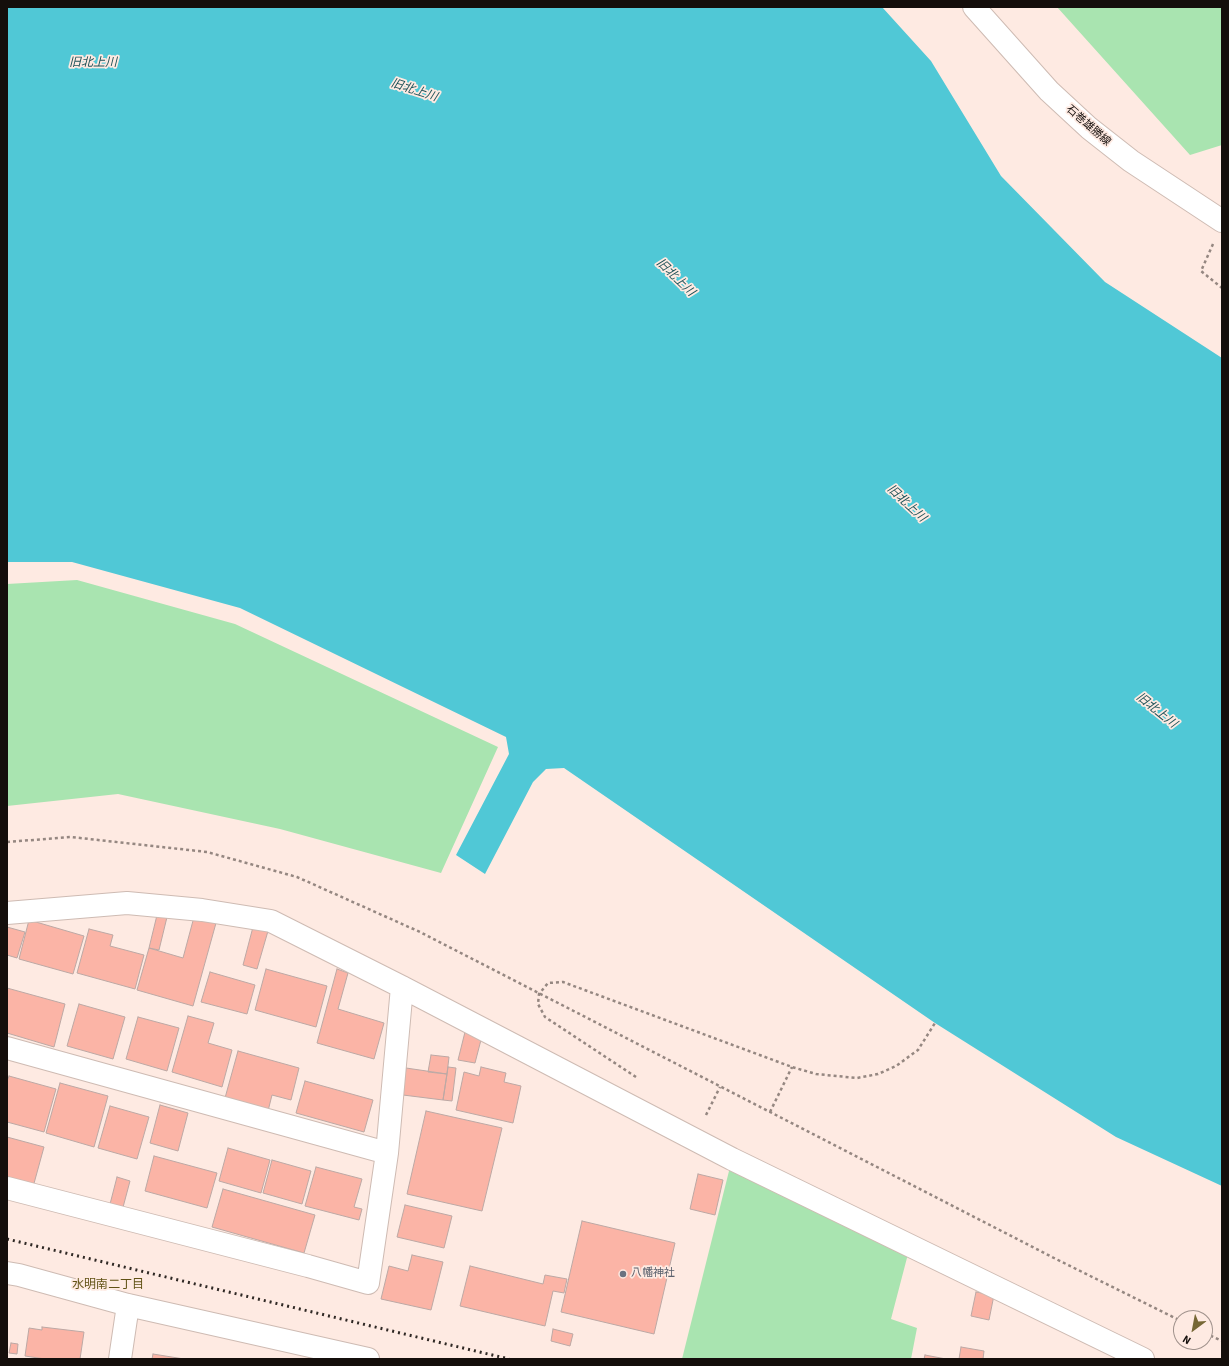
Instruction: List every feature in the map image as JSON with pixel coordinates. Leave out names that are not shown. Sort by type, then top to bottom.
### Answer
[{"type":"street","name":"石巻雄勝線","points":[[974,7],[1049,91],[1089,128],[1131,161],[1222,221]]},
{"type":"street","points":[[7,912],[128,903],[202,910],[271,921],[402,987],[732,1159],[1144,1359]]},
{"type":"street","points":[[7,1188],[368,1283],[387,1153],[402,987]]},
{"type":"street","points":[[7,1048],[387,1153]]},
{"type":"street","points":[[7,1273],[128,1305],[364,1358]]},
{"type":"street","points":[[120,1359],[128,1305]]},
{"type":"path","points":[[1213,244],[1201,271],[1222,288]]},
{"type":"path","points":[[7,842],[71,837],[207,852],[297,877],[420,932],[720,1087],[1173,1317]]},
{"type":"path","points":[[642,1081],[545,1016],[538,1004],[539,994],[548,984],[563,982],[792,1067],[816,1074],[857,1078],[878,1074],[896,1066],[918,1050],[935,1023]]},
{"type":"path","points":[[770,1112],[792,1067]]},
{"type":"path","points":[[694,1139],[720,1087]]},
{"type":"green space","points":[[1057,7],[1222,7],[1222,145],[1190,155]]},
{"type":"green space","points":[[77,580],[235,624],[498,747],[441,873],[280,829],[118,794],[7,806],[7,584]]},
{"type":"green space","points":[[732,1159],[908,1254],[891,1319],[917,1328],[911,1359],[682,1359]]},
{"type":"water","name":"旧北上川","points":[[7,7],[882,7],[931,61],[1001,176],[1105,282],[1222,358],[1222,1186],[1116,1137],[935,1023],[564,768],[546,769],[533,782],[485,874],[456,855],[509,754],[506,737],[240,608],[72,562],[7,562]]},
{"type":"building","points":[[158,911],[168,913],[159,950],[149,948]]},
{"type":"building","points":[[194,917],[216,923],[193,1006],[137,990],[149,948],[183,958]]},
{"type":"building","points":[[29,920],[84,936],[73,974],[19,959]]},
{"type":"building","points":[[7,927],[25,932],[17,958],[7,955]]},
{"type":"building","points":[[253,927],[268,931],[257,969],[243,965]]},
{"type":"building","points":[[89,929],[113,935],[110,946],[144,955],[135,989],[77,973]]},
{"type":"building","points":[[266,969],[327,986],[316,1027],[255,1010]]},
{"type":"building","points":[[337,969],[348,973],[338,1009],[384,1023],[374,1059],[317,1043]]},
{"type":"building","points":[[210,972],[255,985],[247,1014],[201,1002]]},
{"type":"building","points":[[7,988],[65,1004],[54,1047],[7,1033]]},
{"type":"building","points":[[79,1004],[125,1017],[113,1059],[67,1046]]},
{"type":"building","points":[[188,1016],[214,1023],[208,1043],[232,1050],[222,1087],[172,1072]]},
{"type":"building","points":[[138,1017],[179,1028],[167,1071],[126,1059]]},
{"type":"building","points":[[465,1032],[482,1036],[475,1063],[458,1060]]},
{"type":"building","points":[[238,1051],[299,1068],[291,1100],[272,1095],[268,1111],[225,1098]]},
{"type":"building","points":[[431,1055],[449,1057],[447,1074],[428,1072]]},
{"type":"building","points":[[448,1067],[456,1068],[452,1101],[443,1100]]},
{"type":"building","points":[[481,1067],[506,1073],[504,1082],[521,1086],[513,1123],[456,1110],[464,1072],[479,1076]]},
{"type":"building","points":[[406,1068],[447,1074],[443,1100],[403,1095]]},
{"type":"building","points":[[9,1076],[56,1089],[44,1132],[7,1122],[7,1081]]},
{"type":"building","points":[[305,1081],[373,1100],[364,1132],[296,1113]]},
{"type":"building","points":[[60,1083],[108,1096],[94,1147],[46,1133]]},
{"type":"building","points":[[160,1105],[188,1113],[178,1151],[150,1143]]},
{"type":"building","points":[[110,1106],[149,1117],[137,1159],[98,1148]]},
{"type":"building","points":[[426,1111],[502,1128],[482,1211],[407,1194]]},
{"type":"building","points":[[7,1137],[44,1147],[33,1187],[7,1179]]},
{"type":"building","points":[[228,1148],[270,1160],[261,1193],[219,1181]]},
{"type":"building","points":[[154,1156],[217,1173],[207,1208],[145,1191]]},
{"type":"building","points":[[272,1160],[311,1171],[302,1204],[263,1193]]},
{"type":"building","points":[[316,1167],[362,1179],[354,1207],[362,1209],[359,1220],[305,1206]]},
{"type":"building","points":[[698,1174],[723,1180],[715,1215],[690,1209]]},
{"type":"building","points":[[117,1177],[130,1181],[122,1211],[109,1208]]},
{"type":"building","points":[[223,1189],[315,1215],[304,1253],[212,1227]]},
{"type":"building","points":[[405,1205],[452,1216],[444,1248],[397,1237]]},
{"type":"building","points":[[582,1221],[675,1243],[654,1334],[561,1312]]},
{"type":"building","points":[[412,1255],[443,1262],[431,1310],[381,1299],[389,1266],[408,1271]]},
{"type":"building","points":[[470,1266],[543,1284],[545,1275],[567,1279],[564,1293],[553,1291],[545,1326],[460,1306]]},
{"type":"building","points":[[976,1292],[994,1295],[989,1320],[971,1316]]},
{"type":"building","points":[[42,1327],[84,1332],[80,1359],[45,1359],[25,1356],[29,1328],[42,1330]]},
{"type":"building","points":[[553,1329],[573,1334],[570,1346],[551,1341]]},
{"type":"building","points":[[11,1343],[18,1344],[17,1354],[9,1353]]},
{"type":"building","points":[[961,1347],[984,1351],[983,1359],[959,1359]]},
{"type":"building","points":[[153,1354],[184,1359],[152,1359]]},
{"type":"building","points":[[925,1355],[946,1359],[924,1359]]},
{"type":"railway","points":[[7,1239],[509,1359]]},
{"type":"place","name":"八幡神社","points":[[623,1274]]},
{"type":"district","name":"水明南二丁目","points":[[108,1285]]}]
